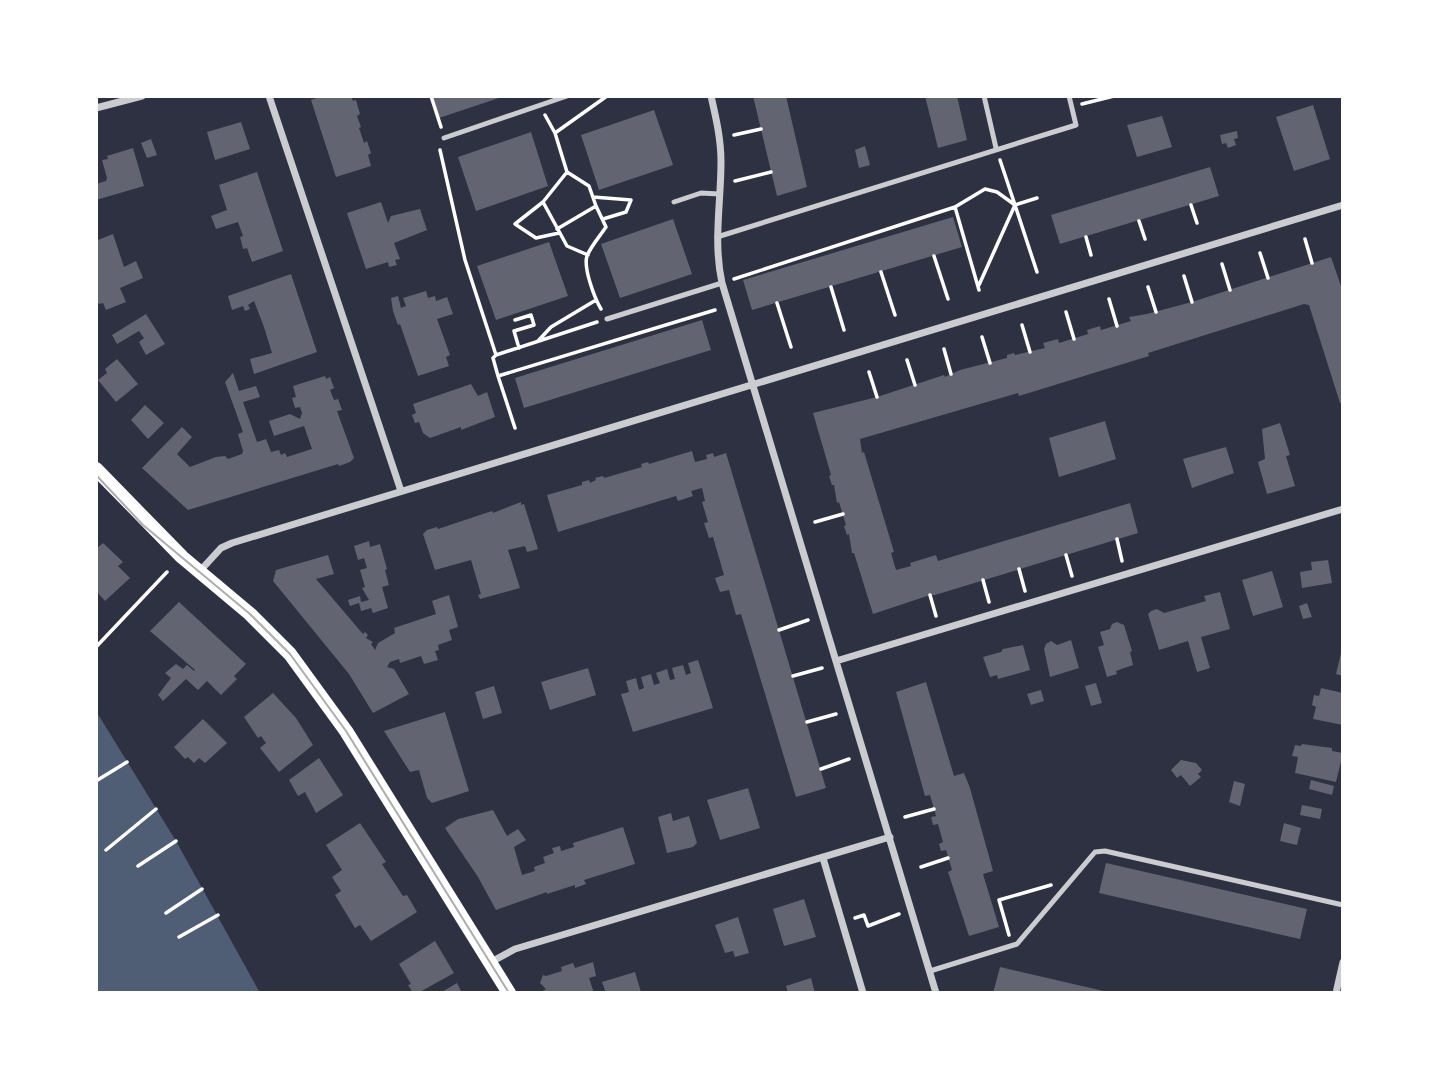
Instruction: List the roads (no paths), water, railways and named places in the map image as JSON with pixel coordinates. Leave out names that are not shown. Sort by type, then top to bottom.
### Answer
[{"type":"main road","points":[[96,469],[199,572],[250,614],[290,654],[346,731],[509,993]]},
{"type":"street","points":[[96,108],[142,96]]},
{"type":"street","points":[[269,96],[401,491]]},
{"type":"street","points":[[711,96],[719,127],[721,158],[717,237],[722,283],[936,993]]},
{"type":"street","points":[[199,572],[221,548],[232,543],[1343,205]]},
{"type":"street","points":[[836,661],[1343,509]]},
{"type":"street","points":[[491,962],[516,949],[890,837]]},
{"type":"street","points":[[823,858],[863,993]]},
{"type":"street","points":[[1336,993],[1343,962]]},
{"type":"lane","points":[[444,138],[568,96]]},
{"type":"lane","points":[[984,96],[996,148]]},
{"type":"lane","points":[[717,237],[1076,125],[1069,96]]},
{"type":"lane","points":[[674,202],[701,193],[719,194]]},
{"type":"lane","points":[[607,319],[722,283]]},
{"type":"lane","points":[[930,971],[1017,944],[1095,852],[1105,851],[1343,905]]},
{"type":"water","points":[[96,711],[176,841],[260,993],[96,993]]},
{"type":"tram line","points":[[96,475],[143,525],[250,614],[290,654],[346,731],[509,993]]}]
